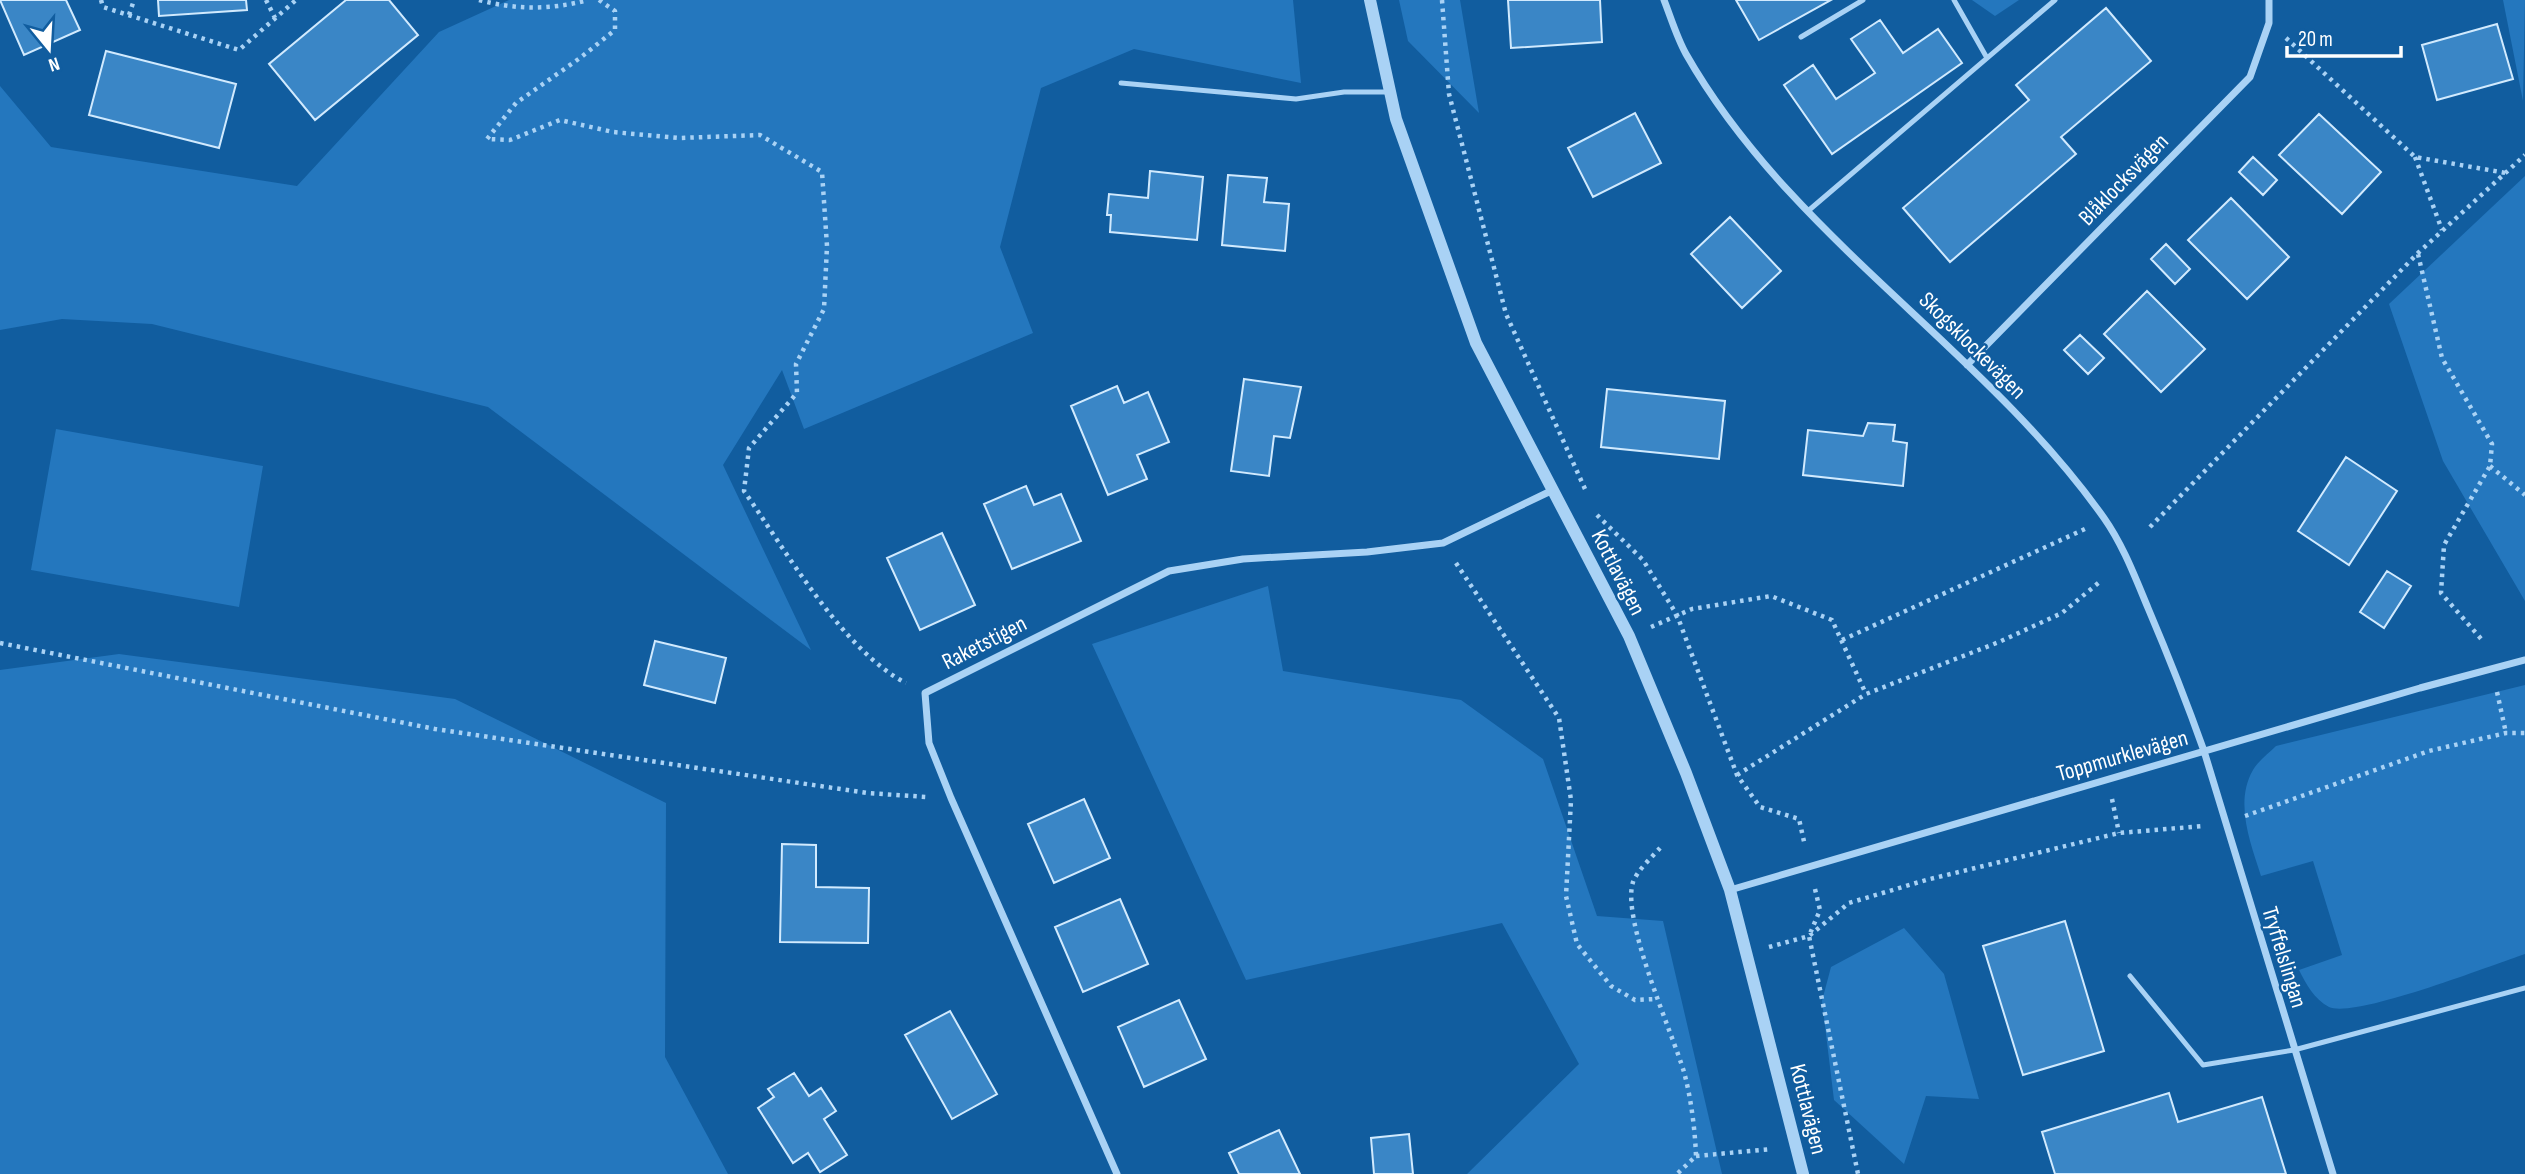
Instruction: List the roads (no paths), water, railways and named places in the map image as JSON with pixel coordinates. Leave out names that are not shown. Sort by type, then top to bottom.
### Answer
[{"type":"street","name":"Kottlavägen","points":[[1370,0],[1396,119],[1476,343],[1629,636],[1686,773],[1730,890],[1803,1174]]},
{"type":"street","name":"Skogsklockevägen","points":[[1664,0],[1685,53],[1751,149],[1808,211],[1967,365],[2078,484],[2105,519],[2121,545],[2178,679],[2204,751]]},
{"type":"street","name":"Blåklocksvägen","points":[[1967,365],[2250,77],[2269,23],[2269,0]]},
{"type":"street","name":"Raketstigen","points":[[1117,1174],[929,743],[925,693],[1169,571],[1243,559],[1367,552],[1443,543],[1553,490]]},
{"type":"street","name":"Toppmurklevägen","points":[[1730,890],[2420,688],[2525,660]]},
{"type":"street","name":"Tryffelslingan","points":[[2204,751],[2224,824],[2333,1174]]},
{"type":"lane","points":[[1801,37],[1863,0]]},
{"type":"lane","points":[[1954,0],[1987,58]]},
{"type":"lane","points":[[1808,211],[2055,0]]},
{"type":"lane","points":[[1121,83],[1296,99],[1344,92],[1390,92]]},
{"type":"lane","points":[[2130,976],[2203,1065],[2294,1051],[2525,988]]}]
